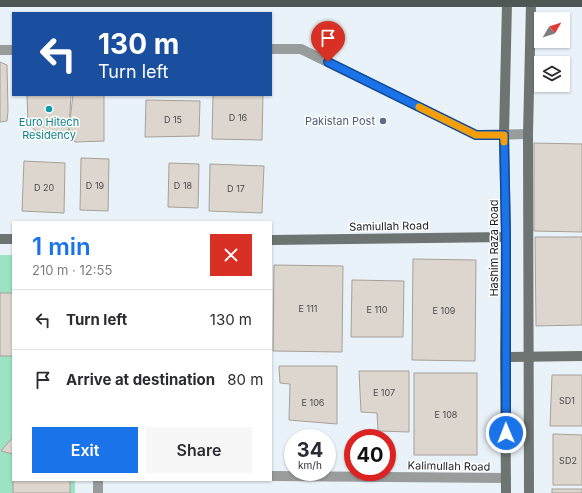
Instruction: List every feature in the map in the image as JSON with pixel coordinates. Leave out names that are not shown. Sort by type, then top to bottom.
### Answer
[{"type":"main road","points":[[0,2],[582,2]]},
{"type":"street","name":"Hashim Raza Road","points":[[506,493],[506,237],[504,135],[507,3]]},
{"type":"street","points":[[529,493],[528,134],[531,3]]},
{"type":"street","points":[[272,49],[301,49],[476,135],[528,134]]},
{"type":"street","points":[[0,50],[12,50]]},
{"type":"street","name":"Samiullah Road","points":[[272,240],[506,237]]},
{"type":"street","points":[[0,239],[12,239]]},
{"type":"street","points":[[505,357],[582,356]]},
{"type":"street","name":"Kalimullah Road","points":[[272,476],[506,478]]},
{"type":"street","points":[[98,481],[98,493]]},
{"type":"green space","points":[[0,255],[12,255],[12,481],[75,481],[75,493],[0,493]]},
{"type":"building","points":[[0,62],[7,65],[8,111],[7,121],[0,122]]},
{"type":"building","name":"Euro Hitech Residency","points":[[27,96],[71,96],[69,129],[65,137],[57,131],[44,134],[37,132],[28,124]]},
{"type":"building","points":[[73,96],[104,96],[104,141],[75,142],[69,129]]},
{"type":"building","points":[[213,96],[263,96],[262,140],[212,139]]},
{"type":"building","points":[[146,100],[200,101],[199,136],[145,137]]},
{"type":"building","points":[[534,143],[582,144],[582,232],[534,231]]},
{"type":"building","points":[[81,158],[109,159],[108,211],[80,210]]},
{"type":"building","points":[[24,161],[65,163],[64,213],[22,211]]},
{"type":"building","points":[[169,163],[199,164],[198,208],[168,207]]},
{"type":"building","points":[[210,164],[264,166],[262,213],[209,211]]},
{"type":"building","points":[[535,237],[582,237],[582,325],[536,326]]},
{"type":"building","points":[[413,259],[476,260],[475,361],[412,360]]},
{"type":"building","points":[[274,265],[343,266],[342,352],[273,351]]},
{"type":"building","points":[[352,280],[404,281],[403,337],[351,337]]},
{"type":"building","points":[[0,293],[12,293],[12,356],[0,356]]},
{"type":"building","points":[[279,366],[337,366],[337,424],[289,420],[290,384],[280,383]]},
{"type":"building","points":[[359,371],[409,371],[409,432],[396,432],[396,429],[378,429],[377,413],[361,412]]},
{"type":"building","points":[[414,373],[477,373],[477,455],[414,455]]},
{"type":"building","points":[[552,375],[582,375],[582,426],[550,426]]},
{"type":"building","points":[[553,434],[582,435],[582,485],[553,485]]},
{"type":"building","points":[[12,438],[12,454],[1,451]]},
{"type":"building","points":[[13,481],[70,481],[70,493],[13,493]]},
{"type":"building","points":[[552,489],[582,489],[582,493],[552,493]]},
{"type":"slow traffic","points":[[419,107],[476,135],[504,135],[504,142]]},
{"type":"place","name":"Euro Hitech Residency","points":[[49,109]]},
{"type":"place","name":"Pakistan Post","points":[[383,121]]},
{"type":"route","points":[[328,62],[476,135],[504,135],[506,237],[506,433]]}]
